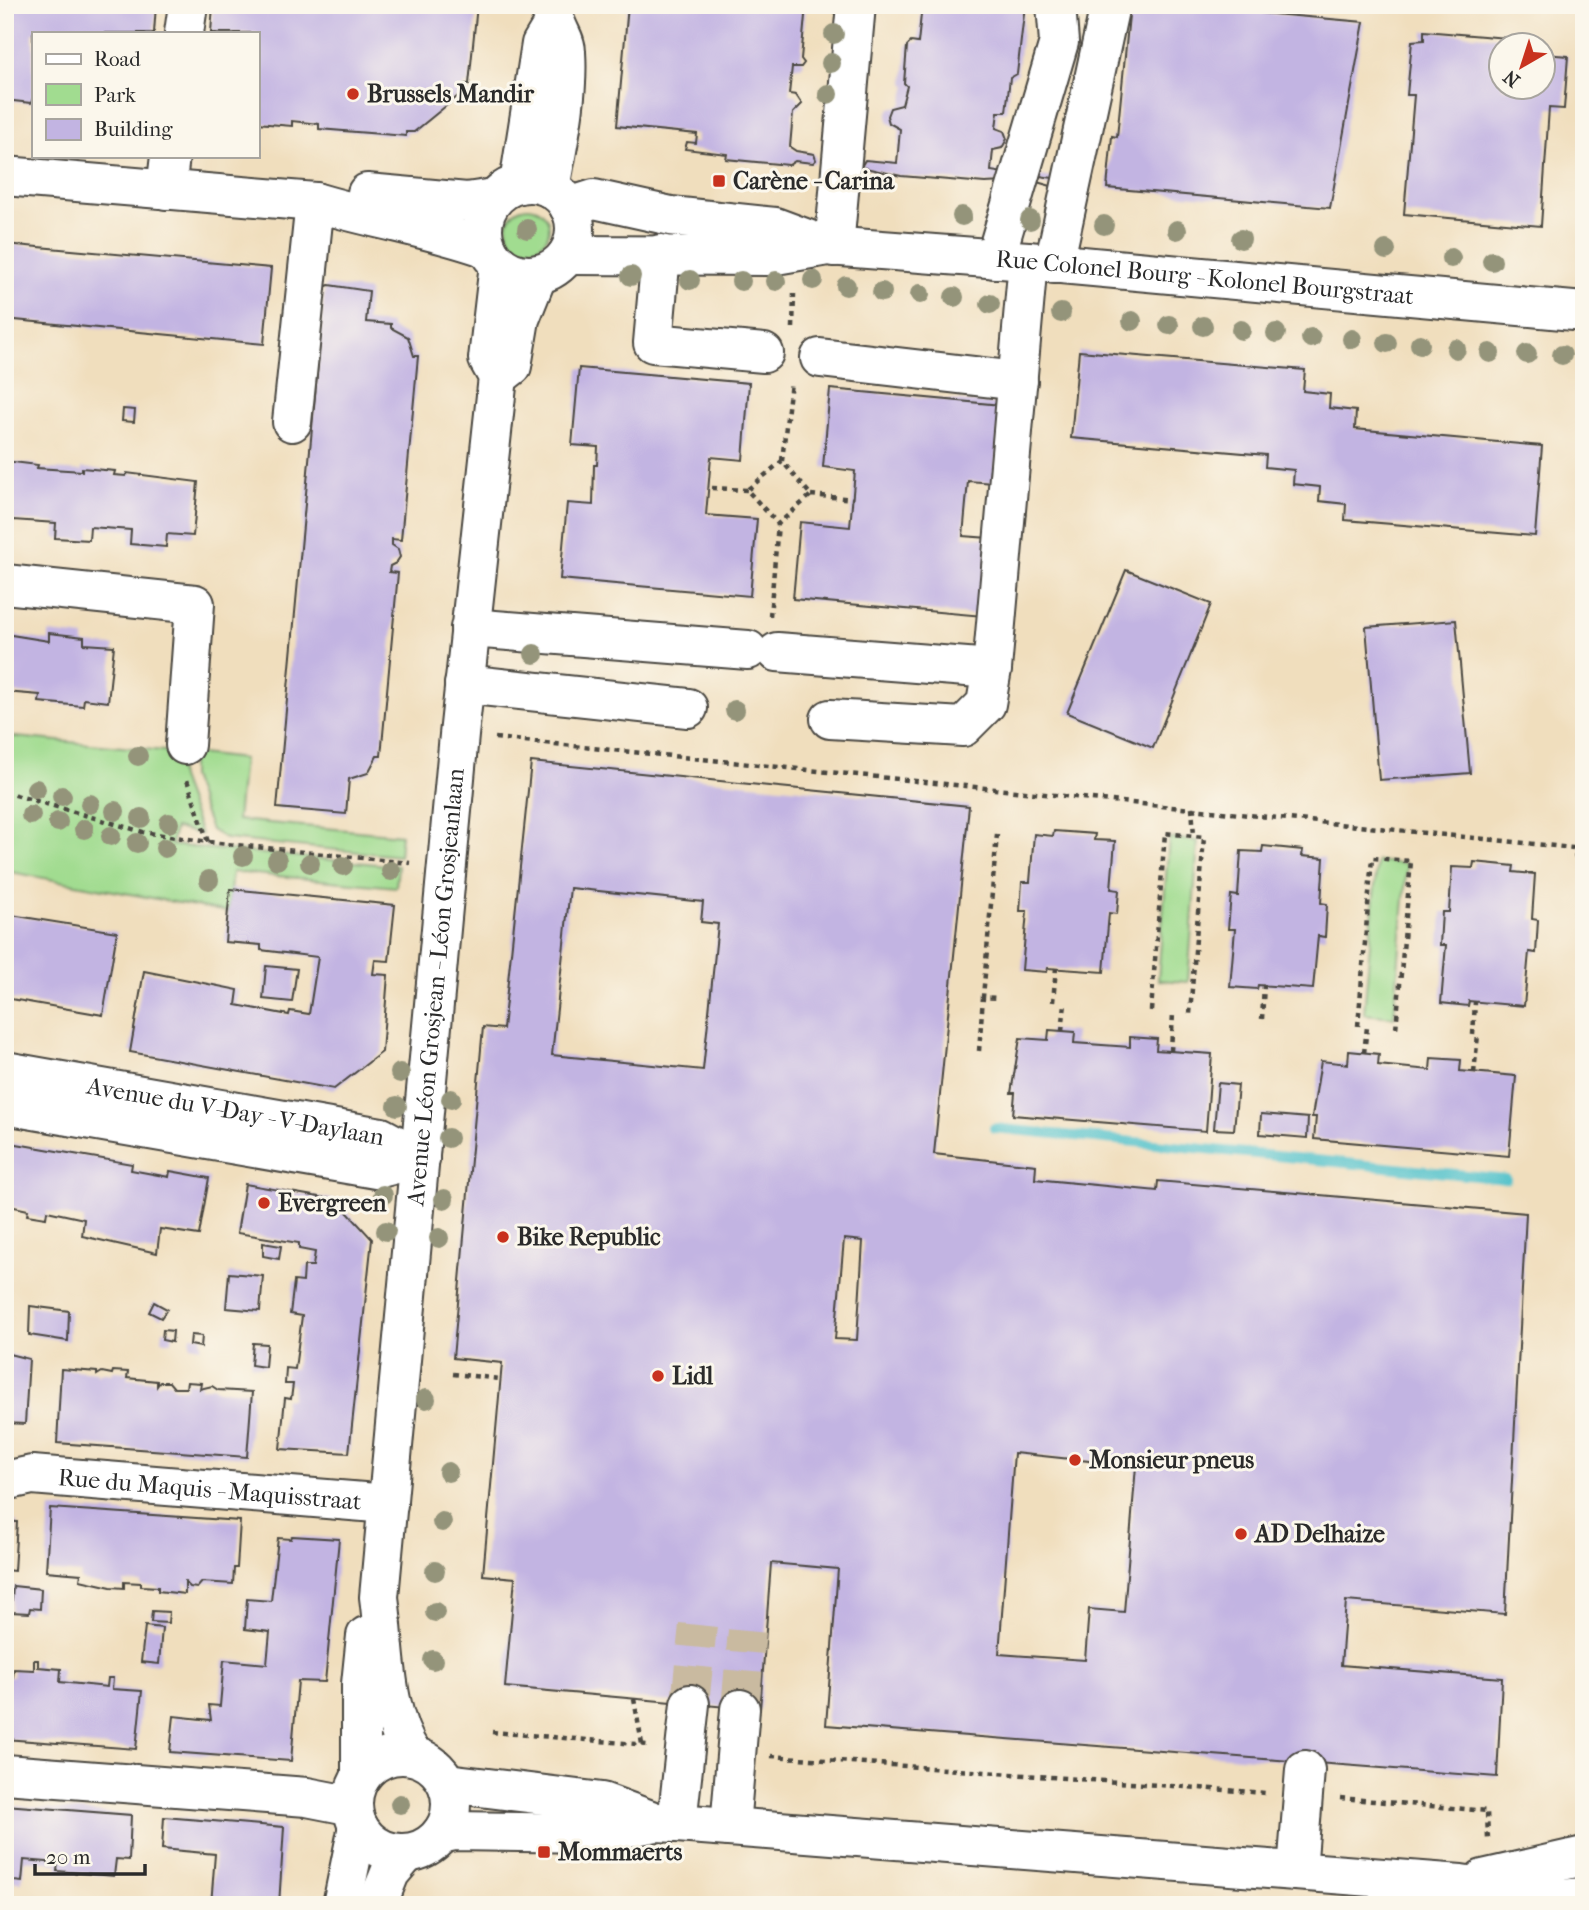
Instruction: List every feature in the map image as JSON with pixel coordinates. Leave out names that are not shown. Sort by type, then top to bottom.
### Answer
[{"type":"street","points":[[184,32],[188,5]]},
{"type":"street","points":[[831,247],[856,5]]},
{"type":"street","points":[[830,719],[963,727],[986,705],[992,669],[1018,381],[1026,261],[1059,42],[1059,15],[1056,5]]},
{"type":"street","points":[[1026,261],[1110,5]]},
{"type":"street","points":[[493,256],[483,222],[533,194],[560,133],[567,49],[553,14]]},
{"type":"street","name":"Rue Colonel Bourg - Kolonel Bourgstraat","points":[[5,176],[168,173],[409,224],[493,256],[518,273],[552,265],[661,254],[770,256],[831,247],[1026,261],[1584,312]]},
{"type":"street","name":"Rue Colonel Bourg - Kolonel Bourgstraat","points":[[315,202],[360,193],[467,202],[533,194],[594,199],[671,216],[775,227],[831,247]]},
{"type":"street","points":[[533,194],[575,231],[552,265]]},
{"type":"street","points":[[292,422],[315,202]]},
{"type":"street","points":[[661,254],[653,343],[764,353]]},
{"type":"street","name":"Avenue Léon Grosjean - Léon Grosjeanlaan","points":[[413,1756],[403,1742],[388,1683],[379,1597],[459,734],[498,377],[488,359],[493,256]]},
{"type":"street","name":"Avenue Léon Grosjean - Léon Grosjeanlaan","points":[[498,377],[512,366],[520,319],[552,265]]},
{"type":"street","points":[[820,358],[1018,381]]},
{"type":"street","points":[[5,584],[195,604],[185,745]]},
{"type":"street","points":[[470,628],[992,669]]},
{"type":"street","points":[[464,684],[688,708]]},
{"type":"street","name":"Avenue du V-Day - V-Daylaan","points":[[5,1071],[381,1137],[420,1158]]},
{"type":"street","name":"Avenue du V-Day - V-Daylaan","points":[[5,1105],[376,1168],[420,1158]]},
{"type":"street","name":"Rue du Maquis - Maquisstraat","points":[[14,1473],[388,1504]]},
{"type":"street","name":"Avenue Léon Grosjean - Léon Grosjeanlaan","points":[[342,1905],[357,1803],[361,1684],[367,1618],[379,1597]]},
{"type":"street","points":[[666,1823],[685,1749],[690,1704]]},
{"type":"street","points":[[730,1827],[740,1709]]},
{"type":"street","points":[[357,1803],[380,1759],[397,1755],[413,1756],[433,1765],[447,1783],[452,1810],[441,1835]]},
{"type":"street","points":[[5,1773],[357,1803]]},
{"type":"street","points":[[447,1783],[602,1802],[666,1823]]},
{"type":"street","points":[[1297,1871],[1304,1783]]},
{"type":"street","points":[[357,1803],[375,1845],[387,1851],[407,1853],[426,1847],[441,1835],[455,1831],[597,1833],[666,1823],[1461,1884],[1562,1899],[1584,1897]]},
{"type":"street","points":[[377,1905],[390,1873],[407,1853]]},
{"type":"street","points":[[1461,1884],[1584,1856]]},
{"type":"path","points":[[712,488],[747,490],[782,461],[811,495],[853,499]]},
{"type":"path","points":[[747,490],[778,524]]},
{"type":"path","points":[[763,651],[767,651],[778,524],[811,495]]},
{"type":"path","points":[[459,734],[1573,848],[1584,882]]},
{"type":"path","points":[[185,745],[183,770],[208,842]]},
{"type":"path","points":[[5,792],[143,832],[208,842],[405,862]]},
{"type":"path","points":[[1192,807],[1194,836]]},
{"type":"path","points":[[1151,1011],[1165,833],[1204,837],[1190,1014]]},
{"type":"path","points":[[979,1051],[997,834]]},
{"type":"path","points":[[1358,1026],[1372,858],[1411,861],[1396,1029]]},
{"type":"path","points":[[1053,1002],[1056,968]]},
{"type":"path","points":[[1262,1019],[1264,985]]},
{"type":"path","points":[[983,997],[998,998]]},
{"type":"path","points":[[1474,1073],[1475,1002]]},
{"type":"path","points":[[1062,1031],[1065,1004]]},
{"type":"path","points":[[1171,1051],[1173,1013]]},
{"type":"path","points":[[1364,1053],[1367,1027]]},
{"type":"path","points":[[453,1374],[501,1379]]},
{"type":"path","points":[[634,1699],[642,1744]]},
{"type":"path","points":[[492,1732],[685,1749]]},
{"type":"path","points":[[736,1754],[1304,1783],[1487,1811],[1488,1847]]},
{"type":"green space","points":[[528,207],[543,213],[549,228],[543,243],[528,249],[513,243],[507,228],[513,213]]},
{"type":"green space","points":[[5,736],[175,752],[180,778],[201,834],[175,828],[171,845],[398,866],[396,887],[232,872],[228,912],[5,871]]},
{"type":"green space","points":[[191,753],[243,759],[237,820],[401,835],[399,856],[226,839],[211,830],[191,777]]},
{"type":"green space","points":[[1169,838],[1198,841],[1188,982],[1158,980]]},
{"type":"green space","points":[[1377,861],[1407,864],[1394,1017],[1364,1014]]},
{"type":"building","points":[[5,5],[156,5],[154,32],[32,32],[32,100],[31,103],[5,100]]},
{"type":"building","points":[[213,5],[477,5],[469,84],[464,84],[463,92],[414,132],[406,132],[406,136],[319,129],[319,124],[292,121],[292,126],[259,123],[259,32],[211,32]]},
{"type":"building","points":[[628,5],[806,5],[801,59],[804,63],[801,67],[792,67],[789,94],[796,95],[802,104],[793,113],[790,147],[796,151],[814,154],[816,160],[813,163],[795,161],[789,165],[726,159],[727,154],[685,149],[687,142],[696,143],[697,134],[617,126]]},
{"type":"building","points":[[922,5],[1025,5],[1017,74],[1010,78],[1006,112],[998,112],[996,128],[1004,131],[1007,139],[1002,148],[993,150],[991,171],[1004,173],[1003,182],[901,176],[861,167],[865,160],[897,163],[900,129],[889,123],[887,116],[890,108],[902,105],[907,86],[904,83],[907,46],[911,42],[918,43]]},
{"type":"building","points":[[1130,5],[1170,5],[1364,22],[1330,208],[1107,188],[1112,136],[1117,137]]},
{"type":"building","points":[[1424,31],[1488,36],[1488,102],[1558,102],[1558,55],[1568,56],[1564,109],[1549,108],[1541,226],[1404,214],[1414,95],[1407,95],[1412,41],[1424,40]]},
{"type":"building","points":[[1040,176],[1053,178],[1051,186],[1037,182]]},
{"type":"building","points":[[5,244],[271,268],[264,344],[5,319]]},
{"type":"building","points":[[329,285],[369,291],[366,322],[391,324],[391,328],[408,337],[414,356],[418,356],[401,540],[392,539],[392,545],[398,549],[400,557],[390,566],[389,572],[398,573],[381,756],[377,756],[368,773],[349,779],[346,814],[277,808],[325,287]]},
{"type":"building","points":[[1079,351],[1305,370],[1303,391],[1330,394],[1329,408],[1356,411],[1355,429],[1542,446],[1535,536],[1345,520],[1346,504],[1319,501],[1320,487],[1293,484],[1294,470],[1265,467],[1266,455],[1071,438]]},
{"type":"building","points":[[579,368],[749,383],[743,460],[711,457],[706,515],[757,519],[750,596],[560,579],[567,503],[593,505],[594,465],[597,465],[598,447],[572,445]]},
{"type":"building","points":[[830,389],[1001,405],[994,483],[968,481],[963,536],[989,538],[983,616],[793,599],[800,522],[850,527],[855,471],[823,467]]},
{"type":"building","points":[[123,409],[135,410],[134,422],[122,421]]},
{"type":"building","points":[[5,461],[38,465],[37,468],[82,471],[82,468],[115,471],[114,475],[126,476],[127,473],[198,482],[193,536],[167,534],[166,547],[130,544],[131,530],[90,527],[89,540],[55,538],[56,523],[13,520],[12,533],[5,532]]},
{"type":"building","points":[[1126,570],[1211,604],[1153,748],[1067,713]]},
{"type":"building","points":[[1456,620],[1470,773],[1379,780],[1366,627]]},
{"type":"building","points":[[49,633],[84,637],[84,644],[114,646],[108,702],[84,699],[83,706],[39,702],[40,695],[5,692],[5,634],[49,641]]},
{"type":"building","points":[[1584,719],[1584,800],[1575,799]]},
{"type":"building","points":[[531,762],[969,806],[934,1154],[1036,1165],[1035,1179],[1157,1191],[1158,1181],[1526,1213],[1505,1614],[1346,1601],[1341,1665],[1502,1678],[1497,1777],[826,1725],[838,1569],[771,1563],[760,1710],[505,1687],[515,1578],[483,1575],[502,1363],[453,1358],[483,1027],[503,1029]],"holes":[[[570,888],[703,902],[701,922],[718,924],[703,1070],[552,1055]],[[844,1239],[863,1241],[857,1340],[835,1339]],[[1014,1453],[1136,1466],[1124,1612],[1089,1609],[1085,1660],[999,1654]]]},
{"type":"building","points":[[1054,831],[1095,834],[1094,840],[1115,841],[1111,889],[1119,890],[1117,914],[1109,913],[1104,972],[1048,968],[1047,972],[1022,970],[1027,911],[1020,911],[1022,882],[1030,882],[1034,834],[1053,836]]},
{"type":"building","points":[[1263,846],[1303,850],[1302,856],[1324,858],[1321,903],[1327,904],[1325,937],[1318,936],[1313,989],[1258,985],[1257,989],[1230,987],[1235,929],[1228,929],[1231,895],[1238,896],[1241,851],[1262,852]]},
{"type":"building","points":[[1474,862],[1514,866],[1513,872],[1535,874],[1532,919],[1538,920],[1536,953],[1529,952],[1524,1006],[1469,1001],[1468,1006],[1441,1003],[1446,945],[1440,945],[1442,912],[1449,912],[1452,867],[1473,868]]},
{"type":"building","points":[[230,889],[395,905],[389,961],[375,960],[373,974],[388,975],[382,1052],[334,1089],[130,1052],[144,971],[238,990],[236,1005],[289,1015],[290,1011],[309,1014],[318,957],[261,950],[261,945],[225,942]]},
{"type":"building","points":[[5,914],[117,932],[103,1015],[5,998]]},
{"type":"building","points":[[266,966],[297,969],[292,1002],[263,999]]},
{"type":"building","points":[[1049,1030],[1075,1032],[1074,1043],[1130,1047],[1130,1037],[1157,1039],[1156,1050],[1212,1054],[1206,1131],[1013,1115],[1015,1093],[1011,1093],[1020,1038],[1048,1040]]},
{"type":"building","points":[[1349,1051],[1379,1054],[1378,1065],[1430,1070],[1431,1058],[1461,1060],[1460,1071],[1516,1076],[1509,1156],[1314,1139],[1316,1117],[1312,1117],[1321,1061],[1348,1064]]},
{"type":"building","points":[[1218,1083],[1238,1085],[1234,1130],[1214,1129]]},
{"type":"building","points":[[1261,1114],[1308,1118],[1307,1138],[1260,1134]]},
{"type":"building","points":[[5,1142],[132,1164],[131,1170],[169,1177],[170,1171],[209,1178],[199,1235],[160,1229],[157,1253],[82,1236],[84,1219],[47,1211],[46,1218],[27,1215],[28,1210],[5,1205]]},
{"type":"building","points":[[245,1184],[336,1200],[372,1239],[349,1453],[280,1449],[285,1398],[291,1399],[293,1384],[285,1384],[286,1368],[295,1369],[302,1316],[290,1314],[294,1281],[303,1282],[304,1266],[313,1266],[315,1252],[299,1249],[299,1243],[237,1233]]},
{"type":"building","points":[[263,1243],[281,1246],[279,1259],[263,1256]]},
{"type":"building","points":[[229,1273],[263,1276],[260,1311],[226,1308]]},
{"type":"building","points":[[154,1302],[167,1309],[161,1318],[149,1312]]},
{"type":"building","points":[[30,1306],[69,1311],[68,1341],[29,1335]]},
{"type":"building","points":[[163,1330],[173,1331],[172,1342],[162,1340]]},
{"type":"building","points":[[191,1335],[202,1336],[201,1347],[190,1345]]},
{"type":"building","points":[[253,1343],[267,1344],[265,1367],[251,1365]]},
{"type":"building","points":[[5,1353],[29,1359],[25,1424],[5,1423]]},
{"type":"building","points":[[61,1369],[97,1372],[97,1375],[102,1372],[128,1372],[127,1378],[157,1381],[157,1386],[160,1382],[169,1382],[174,1388],[186,1388],[187,1382],[201,1383],[200,1389],[212,1386],[218,1390],[252,1392],[247,1457],[57,1443]]},
{"type":"building","points":[[50,1508],[240,1521],[237,1568],[234,1568],[233,1584],[202,1582],[197,1588],[190,1587],[185,1582],[185,1594],[158,1591],[158,1587],[141,1586],[141,1583],[124,1582],[124,1588],[111,1587],[80,1580],[81,1574],[46,1571]]},
{"type":"building","points":[[5,1521],[17,1522],[14,1571],[5,1570]]},
{"type":"building","points":[[292,1536],[339,1539],[325,1682],[298,1681],[291,1761],[170,1752],[174,1716],[211,1720],[209,1705],[220,1706],[224,1660],[267,1664],[270,1632],[245,1629],[247,1599],[271,1601],[278,1538],[291,1539]]},
{"type":"building","points":[[13,1586],[41,1589],[40,1609],[30,1608],[29,1613],[11,1612]]},
{"type":"building","points":[[152,1611],[169,1612],[168,1623],[151,1622]]},
{"type":"building","points":[[145,1626],[162,1628],[159,1664],[141,1662]]},
{"type":"building","points":[[34,1660],[38,1660],[38,1667],[61,1669],[60,1682],[107,1687],[108,1678],[113,1678],[112,1689],[142,1691],[136,1749],[5,1739],[5,1677],[13,1677],[14,1669],[34,1670]]},
{"type":"building","points":[[5,1805],[131,1815],[129,1860],[116,1859],[114,1876],[57,1871],[58,1863],[24,1860],[22,1882],[5,1880],[8,1854],[5,1853]]},
{"type":"building","points":[[164,1817],[284,1827],[279,1905],[211,1905],[215,1854],[162,1849]]},
{"type":"waterway","points":[[994,1128],[1506,1179]]},
{"type":"tunnel","points":[[690,1704],[698,1625]]},
{"type":"tunnel","points":[[740,1709],[747,1631]]},
{"type":"place","name":"Brussels Mandir","points":[[353,94]]},
{"type":"place","name":"Carène - Carina","points":[[719,181]]},
{"type":"place","name":"Evergreen","points":[[264,1203]]},
{"type":"place","name":"Bike Republic","points":[[503,1237]]},
{"type":"place","name":"Lidl","points":[[658,1376]]},
{"type":"place","name":"Monsieur pneus","points":[[1075,1460]]},
{"type":"place","name":"AD Delhaize","points":[[1241,1534]]},
{"type":"place","name":"Mommaerts","points":[[544,1852]]}]
